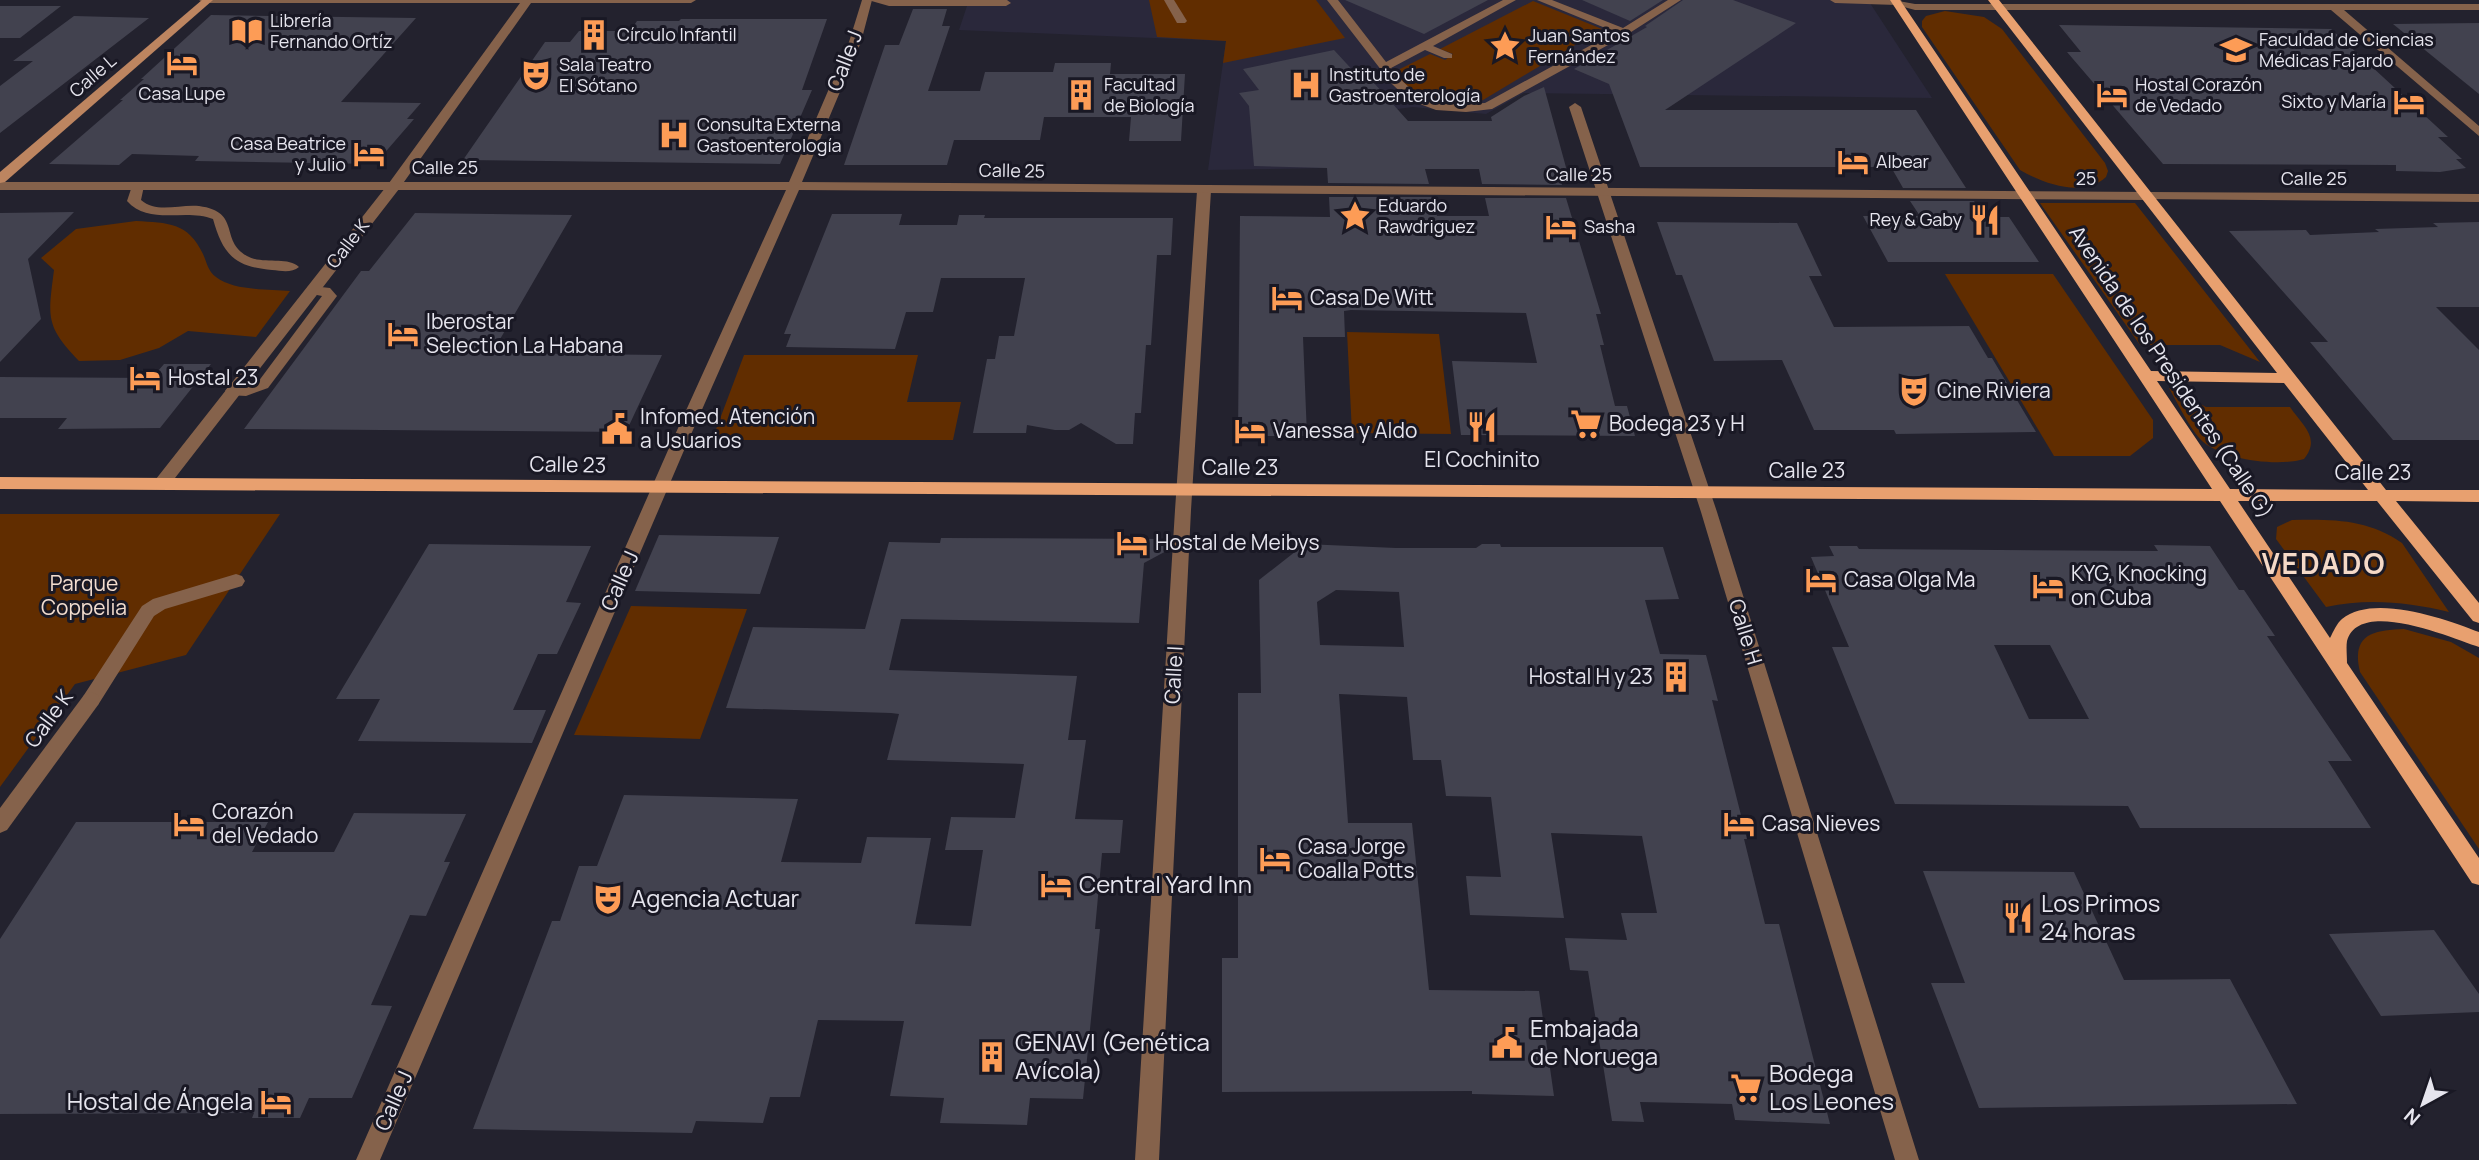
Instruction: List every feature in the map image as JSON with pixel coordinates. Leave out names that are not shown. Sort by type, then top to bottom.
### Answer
[{"type":"main road","name":"Calle L","points":[[0,179],[207,0]]},
{"type":"main road","points":[[1995,3],[2479,616]]},
{"type":"main road","name":"Avenida de los Presidentes (Calle G)","points":[[1902,5],[2024,196],[2228,495],[2339,670],[2479,876]]},
{"type":"main road","points":[[2147,376],[2289,377]]},
{"type":"main road","name":"Calle 23","points":[[0,482],[661,488],[2479,496]]},
{"type":"main road","points":[[2339,670],[2335,647],[2343,630],[2360,619],[2388,613],[2418,617],[2454,628],[2479,640]]},
{"type":"street","points":[[207,0],[691,0]]},
{"type":"street","name":"Calle K","points":[[162,483],[233,391],[246,391],[264,385],[330,296],[326,291],[312,290],[394,186],[528,0]]},
{"type":"street","name":"Calle J","points":[[368,1160],[794,186],[855,42],[867,0]]},
{"type":"street","points":[[873,0],[889,3],[1006,3]]},
{"type":"street","points":[[1169,0],[1181,21]]},
{"type":"street","points":[[1332,0],[1387,66],[1396,82],[1413,97],[1436,106],[1466,108],[1488,106],[1624,32],[1676,0]]},
{"type":"street","points":[[1387,66],[1511,0]]},
{"type":"street","points":[[1542,0],[1624,32]]},
{"type":"street","points":[[1835,0],[1902,5],[2331,4],[2479,7]]},
{"type":"street","points":[[2331,4],[2479,132]]},
{"type":"street","points":[[1424,46],[1448,56]]},
{"type":"street","name":"Calle H","points":[[1575,107],[1703,493],[1907,1160]]},
{"type":"street","name":"Calle 25","points":[[0,186],[794,186],[2024,196]]},
{"type":"street","points":[[138,186],[134,201],[139,207],[154,211],[201,210],[219,217],[226,243],[241,259],[262,265],[292,267]]},
{"type":"street","name":"Calle I","points":[[1147,1160],[1204,191]]},
{"type":"street","name":"25","points":[[2024,196],[2149,196]]},
{"type":"street","name":"Calle 25","points":[[2149,196],[2479,198]]},
{"type":"street","name":"Calle K","points":[[0,824],[91,700],[148,611],[159,604],[236,581]]},
{"type":"shaded area","points":[[969,0],[1868,0],[1932,98],[1524,93],[1486,114],[1413,107],[1320,119],[1318,129],[1322,168],[1208,170],[1226,41],[959,30]]},
{"type":"green space","points":[[1149,0],[1316,0],[1345,38],[1223,63],[1226,41],[1157,37]]},
{"type":"green space","points":[[1533,1],[1602,29],[1478,103],[1434,101],[1413,92],[1399,76],[1400,69],[1430,54],[1445,60],[1453,54],[1440,49]]},
{"type":"green space","points":[[1945,11],[1984,17],[2002,29],[2105,163],[2108,171],[2106,177],[2086,187],[2075,188],[2052,184],[2020,170],[1922,27],[1926,16]]},
{"type":"green space","points":[[2040,203],[2135,203],[2260,362],[2220,345],[2140,345]]},
{"type":"green space","points":[[136,221],[167,224],[184,230],[197,243],[211,272],[223,282],[290,291],[256,337],[188,331],[159,348],[120,360],[79,361],[55,329],[50,310],[54,270],[41,258],[76,229]]},
{"type":"green space","points":[[1945,274],[2053,274],[2153,420],[2153,438],[2130,456],[2054,456]]},
{"type":"green space","points":[[1347,332],[1439,334],[1451,434],[1352,433]]},
{"type":"green space","points":[[744,355],[918,355],[907,402],[961,402],[953,440],[712,440]]},
{"type":"green space","points":[[2169,388],[2206,407],[2290,407],[2308,432],[2311,445],[2309,452],[2304,459],[2265,462],[2221,452],[2200,439]]},
{"type":"green space","name":"Parque Coppelia","points":[[0,514],[280,514],[186,655],[75,684],[0,787]]},
{"type":"green space","points":[[2292,520],[2349,522],[2389,535],[2402,543],[2449,612],[2388,602],[2326,607],[2276,539],[2277,527]]},
{"type":"green space","points":[[631,606],[747,609],[700,739],[574,735]]},
{"type":"green space","points":[[2404,629],[2451,642],[2479,658],[2479,849],[2360,672],[2359,650],[2367,637],[2382,631]]},
{"type":"building","points":[[1345,0],[1488,0],[1424,34]]},
{"type":"building","points":[[1582,0],[1663,0],[1630,21]]},
{"type":"building","points":[[1683,0],[1733,0],[1796,23],[1665,110],[1916,110],[1966,188],[1903,188],[1891,167],[1640,167],[1609,84],[1574,69],[1647,27],[1645,26]]},
{"type":"building","points":[[0,6],[61,6],[20,38],[0,38]]},
{"type":"building","points":[[913,9],[947,9],[942,26],[950,26],[928,91],[980,91],[985,72],[1053,72],[1055,63],[1111,63],[1110,74],[1185,74],[1181,141],[1129,141],[1131,117],[1044,117],[1040,140],[954,140],[947,165],[844,165],[885,45],[899,45]]},
{"type":"building","points":[[211,15],[416,18],[341,102],[421,103],[407,119],[414,119],[375,164],[195,161],[199,156],[132,154],[119,165],[49,164],[123,100],[120,100]]},
{"type":"building","points":[[74,16],[149,18],[0,133],[0,86],[33,61],[13,61]]},
{"type":"building","points":[[827,19],[802,90],[812,90],[780,164],[463,160],[545,42],[570,42],[579,31],[630,31],[637,21]]},
{"type":"building","points":[[2479,23],[2479,94],[2393,24]]},
{"type":"building","points":[[2059,25],[2331,29],[2448,137],[2438,137],[2462,159],[2456,159],[2466,168],[2440,172],[2396,171],[2396,165],[2163,164],[2067,52],[2081,52]]},
{"type":"building","points":[[1334,50],[1358,76],[1366,74],[1408,121],[1492,121],[1491,117],[1544,87],[1567,171],[1558,171],[1562,185],[1482,184],[1479,169],[1425,169],[1429,184],[1328,183],[1327,168],[1254,166],[1249,106],[1239,93],[1259,90],[1243,69]]},
{"type":"building","points":[[1329,197],[1432,197],[1437,216],[1489,216],[1485,198],[1566,198],[1601,314],[1596,314],[1604,345],[1600,345],[1615,406],[1627,406],[1635,436],[1461,435],[1452,361],[1537,363],[1526,313],[1351,310],[1344,311],[1345,337],[1303,337],[1307,436],[1238,436],[1240,216],[1330,217]]},
{"type":"building","points":[[1910,201],[1974,201],[1984,217],[2009,217],[2039,262],[1888,262],[1863,216],[1920,216]]},
{"type":"building","points":[[74,212],[28,259],[41,319],[0,362],[0,213]]},
{"type":"building","points":[[415,213],[572,215],[492,353],[662,355],[626,432],[244,429],[361,271],[369,271]]},
{"type":"building","points":[[832,214],[902,214],[899,225],[957,225],[959,215],[985,215],[984,218],[1173,218],[1171,255],[1157,255],[1151,345],[1146,345],[1141,413],[1135,413],[1133,444],[1116,444],[1081,423],[1069,430],[1027,425],[1026,433],[973,433],[987,359],[995,359],[999,336],[1014,336],[1025,278],[941,278],[933,312],[906,312],[895,349],[786,347],[791,334],[784,334]]},
{"type":"building","points":[[1657,222],[1797,223],[1822,276],[1809,276],[1834,327],[1969,326],[1988,358],[1992,358],[2036,432],[1896,434],[1894,430],[1814,430],[1782,360],[1714,361],[1682,275],[1676,275]]},
{"type":"building","points":[[2479,222],[2479,307],[2436,307],[2479,350],[2479,440],[2393,440],[2310,342],[2328,342],[2229,231],[2306,230],[2310,235],[2438,227],[2433,223]]},
{"type":"building","points":[[164,364],[211,364],[160,428],[58,429],[67,418],[0,418],[0,377],[152,378]]},
{"type":"building","points":[[659,535],[779,537],[760,594],[635,591]]},
{"type":"building","points":[[941,538],[1171,539],[1170,549],[1144,563],[1139,623],[901,619],[889,670],[1077,676],[1068,740],[1086,740],[1075,819],[1123,820],[1120,853],[1102,853],[1095,929],[1100,929],[1083,1099],[1030,1098],[1027,1125],[940,1123],[944,1098],[890,1096],[904,1021],[818,1020],[800,1097],[770,1097],[763,1123],[696,1121],[692,1133],[473,1129],[552,921],[560,921],[579,866],[597,866],[624,795],[798,799],[781,862],[861,863],[867,837],[931,838],[915,924],[971,926],[983,850],[945,850],[951,817],[1015,818],[1024,764],[887,760],[899,714],[726,708],[753,627],[865,629],[889,542],[940,543]]},
{"type":"building","points":[[429,544],[591,546],[566,602],[581,603],[557,654],[538,654],[513,710],[546,710],[532,743],[358,741],[380,699],[336,699]]},
{"type":"building","points":[[1305,544],[1396,548],[1476,548],[1482,544],[1500,544],[1501,547],[1663,547],[1679,599],[1645,600],[1660,654],[1706,655],[1718,701],[1712,700],[1765,924],[1779,924],[1830,1124],[1735,1120],[1732,1104],[1640,1102],[1644,1122],[1612,1121],[1588,971],[1570,970],[1565,938],[1627,940],[1621,913],[1657,913],[1642,836],[1551,833],[1564,918],[1470,915],[1466,876],[1501,877],[1491,797],[1446,796],[1441,760],[1413,760],[1407,697],[1339,694],[1348,823],[1412,823],[1429,990],[1539,991],[1554,1096],[1472,1094],[1472,1091],[1222,1092],[1222,958],[1238,958],[1238,693],[1261,693],[1259,580]],"holes":[[[1336,590],[1399,592],[1404,647],[1320,645],[1317,602]]]},
{"type":"building","points":[[2154,545],[2210,546],[2239,590],[2244,590],[2275,636],[2267,636],[2352,761],[2328,761],[2371,828],[2140,828],[2128,806],[1895,804],[1832,647],[1849,647],[1811,557],[1834,556],[1829,546],[1857,546],[1859,549],[2158,551]],"holes":[[[1994,645],[2050,645],[2089,719],[2029,719]]]},
{"type":"building","points":[[354,813],[466,814],[444,862],[450,862],[426,916],[410,915],[371,1005],[392,1006],[352,1098],[309,1098],[300,1118],[252,1118],[254,1113],[0,1114],[0,939],[76,822],[268,822],[252,852],[334,852]]},
{"type":"building","points":[[1923,871],[2074,872],[2124,980],[2230,979],[2297,1104],[1979,1108],[1931,983],[1965,983]]},
{"type":"building","points":[[2434,930],[2479,994],[2479,1012],[2381,1016],[2329,934]]},
{"type":"place","name":"Librería Fernando Ortíz","points":[[247,31]]},
{"type":"place","name":"Círculo Infantil","points":[[594,35]]},
{"type":"place","name":"Juan Santos Fernández","points":[[1505,46]]},
{"type":"place","name":"Faculdad de Ciencias Médicas Fajardo","points":[[2236,50]]},
{"type":"place","name":"Casa Lupe","points":[[182,63]]},
{"type":"place","name":"Sala Teatro El Sótano","points":[[536,75]]},
{"type":"place","name":"Instituto de Gastroenterología","points":[[1306,85]]},
{"type":"place","name":"Facultad de Biología","points":[[1081,95]]},
{"type":"place","name":"Hostal Corazón de Vedado","points":[[2112,95]]},
{"type":"place","name":"Sixto y María","points":[[2409,102]]},
{"type":"place","name":"Consulta Externa Gastoenterología","points":[[674,135]]},
{"type":"place","name":"Casa Beatrice y Julio","points":[[369,154]]},
{"type":"place","name":"Albear","points":[[1853,162]]},
{"type":"place","name":"Eduardo Rawdriguez","points":[[1355,216]]},
{"type":"place","name":"Rey & Gaby","points":[[1985,220]]},
{"type":"place","name":"Sasha","points":[[1561,227]]},
{"type":"place","name":"Casa De Witt","points":[[1287,298]]},
{"type":"place","name":"Iberostar Selection La Habana","points":[[403,334]]},
{"type":"place","name":"Hostal 23","points":[[145,378]]},
{"type":"place","name":"Cine Riviera","points":[[1914,391]]},
{"type":"place","name":"Bodega 23 y H","points":[[1586,424]]},
{"type":"place","name":"El Cochinito","points":[[1482,427]]},
{"type":"place","name":"Infomed. Atención a Usuarios","points":[[617,429]]},
{"type":"place","name":"Vanessa y Aldo","points":[[1250,431]]},
{"type":"place","name":"Hostal de Meibys","points":[[1132,543]]},
{"type":"place","name":"Casa Olga Ma","points":[[1821,580]]},
{"type":"place","name":"KYG, Knocking on Cuba","points":[[2048,586]]},
{"type":"place","name":"Hostal H y 23","points":[[1676,677]]},
{"type":"place","name":"Corazón del Vedado","points":[[189,824]]},
{"type":"place","name":"Casa Nieves","points":[[1739,824]]},
{"type":"place","name":"Casa Jorge Coalla Potts","points":[[1275,859]]},
{"type":"place","name":"Central Yard Inn","points":[[1056,885]]},
{"type":"place","name":"Agencia Actuar","points":[[608,899]]},
{"type":"place","name":"Los Primos 24 horas","points":[[2018,918]]},
{"type":"place","name":"Embajada de Noruega","points":[[1507,1043]]},
{"type":"place","name":"GENAVI (Genética Avícola)","points":[[992,1057]]},
{"type":"place","name":"Bodega Los Leones","points":[[1746,1088]]},
{"type":"place","name":"Hostal de Ángela","points":[[276,1102]]},
{"type":"district","name":"VEDADO","points":[[2324,564]]}]
